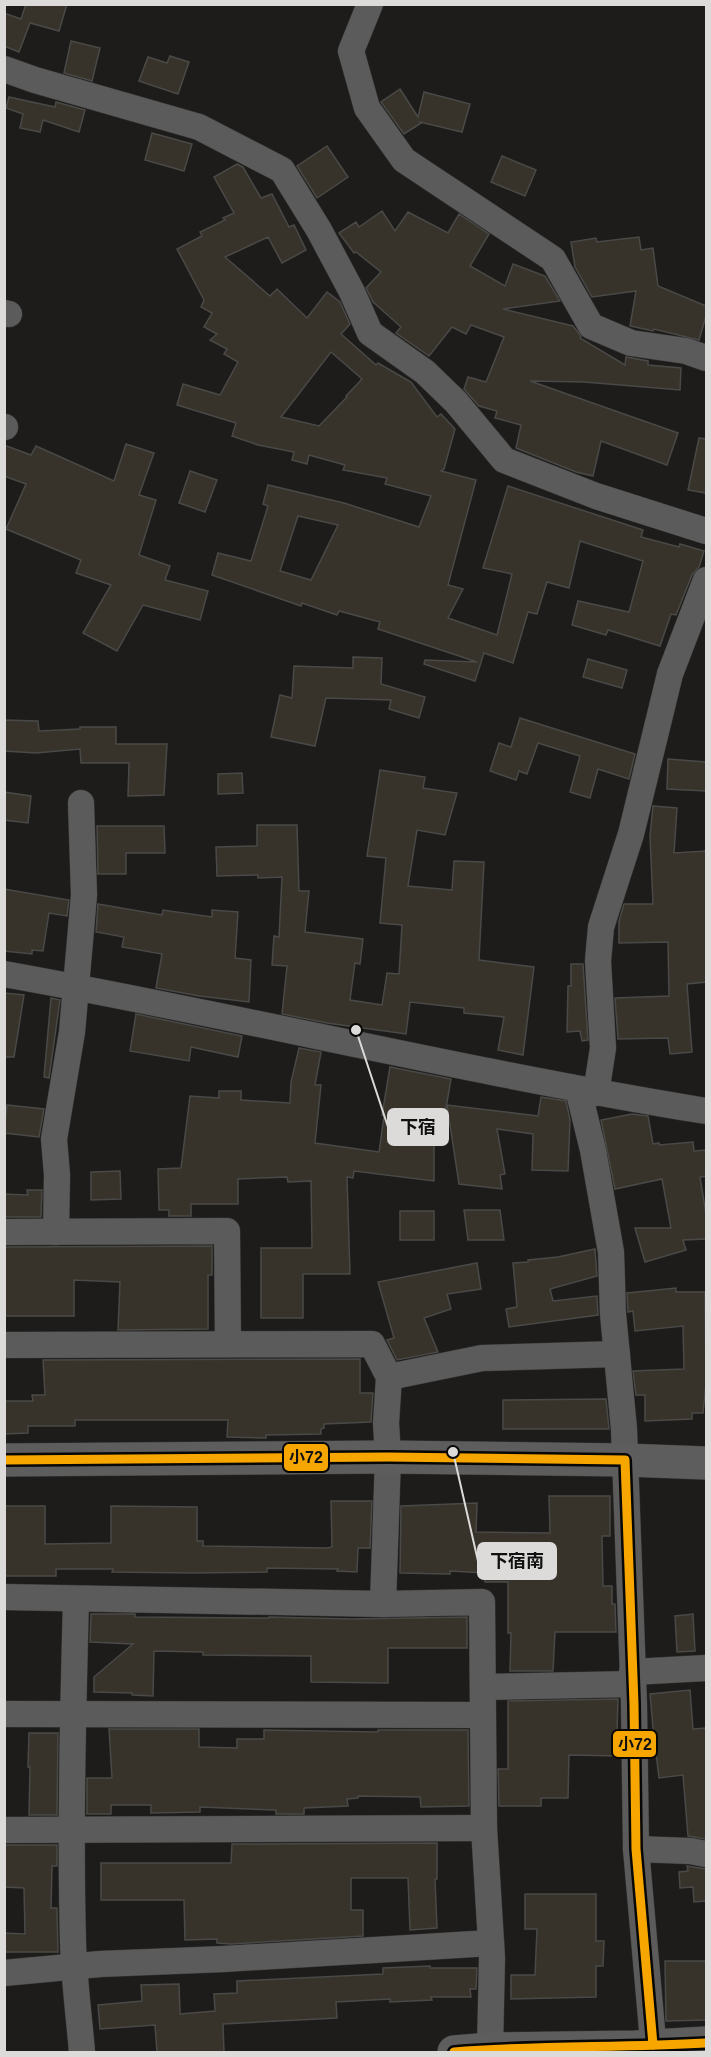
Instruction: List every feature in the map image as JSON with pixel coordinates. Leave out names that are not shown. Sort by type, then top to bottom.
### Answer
[{"type":"street","points":[[370,4],[351,51],[367,108],[404,160],[553,259],[591,326],[631,343],[686,351],[706,358]]},
{"type":"street","points":[[4,69],[35,81],[199,127],[282,170],[319,230],[352,291],[370,333],[425,372],[456,402],[504,460],[596,496],[706,531]]},
{"type":"street","points":[[653,2049],[636,1849],[624,1429],[611,1252],[593,1150],[587,1091],[603,1048],[598,961],[601,927],[631,834],[670,674],[706,580]]},
{"type":"street","points":[[56,1232],[54,1139],[72,1032],[84,895],[81,803]]},
{"type":"street","points":[[4,974],[76,986],[587,1091],[706,1111]]},
{"type":"street","points":[[4,1232],[227,1231],[228,1344]]},
{"type":"street","points":[[4,1345],[372,1344],[389,1377],[383,1604]]},
{"type":"street","points":[[389,1377],[482,1358],[617,1354]]},
{"type":"street","points":[[4,1460],[388,1457],[706,1462]]},
{"type":"street","points":[[4,1597],[383,1604],[482,1602],[484,1828],[491,1943],[490,2049]]},
{"type":"street","points":[[76,1599],[71,1853],[74,1965],[82,2052]]},
{"type":"street","points":[[483,1687],[632,1678],[706,1668]]},
{"type":"street","points":[[4,1714],[483,1715]]},
{"type":"street","points":[[4,1830],[484,1828]]},
{"type":"street","points":[[636,1849],[690,1851],[706,1854]]},
{"type":"street","points":[[4,1973],[74,1965],[224,1959],[491,1943]]},
{"type":"street","points":[[454,2052],[490,2049],[635,2047],[653,2049],[706,2043]]},
{"type":"building","points":[[26,4],[67,4],[59,31],[30,23],[19,52],[4,46],[4,13],[21,19]]},
{"type":"building","points":[[71,41],[100,48],[92,81],[64,73]]},
{"type":"building","points":[[170,56],[189,62],[178,94],[139,81],[148,57],[167,63]]},
{"type":"building","points":[[400,89],[418,117],[424,92],[470,104],[462,132],[420,122],[404,134],[381,102]]},
{"type":"building","points":[[9,97],[55,107],[56,102],[85,110],[79,132],[43,120],[40,132],[20,128],[23,114],[6,108]]},
{"type":"building","points":[[152,133],[192,144],[184,171],[145,160]]},
{"type":"building","points":[[327,146],[348,177],[317,198],[297,166]]},
{"type":"building","points":[[502,156],[536,170],[525,196],[491,182]]},
{"type":"building","points":[[237,164],[243,167],[261,198],[272,194],[289,227],[294,225],[306,250],[282,263],[268,237],[225,257],[270,296],[277,289],[307,318],[327,292],[340,302],[350,324],[341,334],[376,365],[378,363],[411,382],[437,417],[441,414],[455,429],[444,469],[441,471],[476,480],[448,585],[463,589],[448,618],[497,635],[512,574],[483,568],[508,486],[643,530],[641,537],[704,551],[699,567],[692,575],[676,615],[671,614],[660,646],[608,630],[606,635],[572,625],[578,601],[629,612],[643,561],[580,541],[569,588],[547,582],[537,614],[528,612],[513,663],[484,653],[475,681],[424,664],[425,660],[477,662],[378,629],[380,622],[339,611],[337,615],[302,603],[301,606],[212,575],[218,553],[251,561],[268,506],[263,504],[268,485],[344,503],[419,527],[431,496],[385,484],[387,478],[343,470],[345,465],[309,455],[307,464],[292,460],[294,452],[258,445],[232,436],[236,423],[177,405],[183,384],[220,395],[238,362],[224,354],[227,349],[210,340],[217,334],[204,327],[212,313],[201,307],[204,300],[177,249],[202,236],[200,232],[234,213],[214,177]],"holes":[[[331,352],[362,379],[319,426],[281,417]],[[298,516],[338,525],[311,580],[280,571]]]},
{"type":"building","points":[[382,211],[395,231],[408,212],[448,233],[459,214],[489,234],[470,266],[505,286],[513,264],[545,276],[560,301],[503,309],[573,326],[581,336],[580,338],[625,365],[626,357],[648,361],[648,365],[681,368],[680,390],[584,382],[530,381],[678,433],[667,465],[601,441],[593,476],[576,472],[516,448],[521,425],[495,418],[497,411],[479,406],[464,389],[468,377],[486,382],[504,337],[471,325],[466,334],[452,327],[429,356],[396,333],[401,327],[373,302],[366,288],[381,272],[356,252],[354,253],[339,233],[356,222],[359,227]]},
{"type":"building","points":[[639,237],[641,250],[653,248],[658,286],[706,306],[706,316],[699,340],[654,329],[653,331],[630,326],[636,291],[592,297],[575,267],[571,242],[596,238],[597,242]]},
{"type":"building","points":[[699,438],[706,439],[706,493],[688,490]]},
{"type":"building","points":[[126,444],[154,453],[139,495],[156,500],[139,555],[170,566],[165,580],[208,591],[200,620],[143,605],[117,651],[83,633],[111,585],[76,573],[81,560],[6,529],[26,484],[4,476],[4,445],[31,455],[36,446],[114,481]]},
{"type":"building","points":[[190,471],[217,480],[205,512],[179,503]]},
{"type":"building","points":[[353,657],[382,658],[381,684],[425,697],[419,718],[389,709],[391,700],[326,698],[315,746],[271,737],[280,695],[292,698],[294,666],[353,668]]},
{"type":"building","points":[[588,659],[627,670],[622,688],[583,677]]},
{"type":"building","points":[[520,718],[635,754],[629,779],[598,769],[590,798],[570,792],[580,756],[538,743],[527,774],[519,771],[516,780],[490,771],[499,743],[511,747]]},
{"type":"building","points":[[4,720],[38,721],[39,731],[80,729],[80,727],[116,727],[116,744],[167,744],[164,795],[128,796],[129,763],[81,763],[80,749],[36,753],[4,751]]},
{"type":"building","points":[[668,759],[706,762],[706,791],[667,789]]},
{"type":"building","points":[[380,770],[425,777],[423,788],[457,793],[445,835],[417,830],[408,886],[452,890],[454,861],[484,862],[479,960],[534,967],[523,1055],[498,1050],[504,1017],[464,1013],[464,1008],[410,1002],[406,1034],[282,1014],[287,966],[272,965],[274,936],[279,937],[282,877],[217,876],[216,847],[257,846],[257,825],[297,825],[299,891],[309,891],[305,932],[363,939],[360,964],[355,963],[350,1000],[382,1005],[387,973],[399,974],[402,925],[380,923],[386,858],[367,856]]},
{"type":"building","points":[[242,773],[243,793],[218,794],[218,774]]},
{"type":"building","points":[[4,792],[31,796],[28,823],[4,820]]},
{"type":"building","points":[[653,806],[677,808],[674,853],[706,851],[706,982],[687,984],[692,1052],[670,1054],[668,1038],[618,1039],[615,998],[669,996],[668,942],[619,943],[619,921],[624,904],[653,904],[650,836]]},
{"type":"building","points":[[97,826],[164,826],[165,853],[126,853],[126,874],[98,874]]},
{"type":"building","points":[[4,889],[69,900],[67,916],[49,913],[43,951],[32,950],[32,954],[4,951]]},
{"type":"building","points":[[98,904],[162,915],[163,910],[212,917],[212,910],[238,912],[235,958],[251,960],[249,1002],[156,988],[162,954],[122,947],[124,937],[96,932]]},
{"type":"building","points":[[571,964],[583,964],[588,1040],[582,1041],[580,1031],[567,1032]]},
{"type":"building","points":[[4,993],[24,995],[14,1057],[4,1057]]},
{"type":"building","points":[[51,998],[60,1000],[49,1078],[44,1077]]},
{"type":"building","points":[[136,1014],[242,1036],[238,1057],[191,1047],[189,1061],[130,1051]]},
{"type":"building","points":[[299,1048],[321,1052],[315,1085],[321,1085],[315,1143],[379,1152],[390,1067],[451,1079],[445,1114],[434,1115],[434,1181],[354,1171],[353,1178],[347,1177],[350,1274],[303,1274],[303,1318],[261,1318],[261,1248],[312,1248],[311,1181],[288,1182],[287,1177],[238,1179],[238,1204],[191,1204],[191,1216],[169,1216],[169,1210],[159,1210],[158,1169],[181,1168],[190,1096],[219,1098],[219,1091],[241,1091],[241,1100],[290,1103],[291,1082]]},
{"type":"building","points":[[541,1097],[566,1101],[570,1120],[568,1171],[532,1170],[533,1134],[497,1129],[505,1174],[500,1175],[502,1189],[459,1184],[447,1105],[538,1116]]},
{"type":"building","points":[[7,1105],[44,1109],[39,1137],[4,1133]]},
{"type":"building","points":[[632,1114],[648,1116],[653,1144],[693,1142],[694,1151],[706,1150],[706,1176],[700,1177],[706,1214],[706,1239],[683,1240],[686,1250],[645,1262],[635,1228],[671,1228],[662,1179],[615,1189],[601,1120]]},
{"type":"building","points":[[120,1171],[121,1199],[91,1200],[91,1172]]},
{"type":"building","points":[[27,1190],[42,1190],[41,1217],[4,1217],[4,1194],[28,1195]]},
{"type":"building","points":[[464,1210],[500,1210],[504,1240],[468,1240]]},
{"type":"building","points":[[400,1211],[434,1211],[434,1240],[400,1240]]},
{"type":"building","points":[[212,1246],[212,1275],[208,1275],[208,1329],[118,1330],[120,1282],[74,1280],[74,1316],[4,1316],[4,1247]]},
{"type":"building","points":[[595,1249],[597,1276],[550,1289],[553,1301],[597,1296],[598,1315],[509,1327],[506,1309],[517,1307],[513,1263]]},
{"type":"building","points":[[477,1263],[481,1289],[447,1294],[451,1309],[424,1318],[438,1352],[397,1360],[387,1340],[394,1338],[378,1282]]},
{"type":"building","points":[[676,1288],[676,1292],[705,1292],[706,1384],[703,1413],[692,1413],[692,1419],[645,1421],[645,1395],[636,1395],[633,1371],[684,1369],[683,1326],[635,1331],[633,1311],[628,1312],[627,1293]]},
{"type":"building","points":[[360,1359],[360,1393],[373,1393],[371,1422],[324,1424],[321,1434],[266,1435],[266,1438],[227,1437],[228,1420],[75,1420],[75,1426],[28,1426],[28,1433],[4,1434],[4,1401],[33,1401],[32,1395],[45,1395],[43,1360]]},
{"type":"building","points":[[606,1399],[609,1429],[503,1429],[503,1400]]},
{"type":"building","points":[[549,1496],[610,1496],[610,1536],[602,1536],[603,1586],[612,1586],[616,1632],[555,1632],[553,1671],[510,1671],[511,1633],[508,1633],[508,1582],[485,1582],[485,1573],[450,1571],[450,1574],[400,1573],[401,1506],[477,1503],[476,1532],[550,1533]]},
{"type":"building","points":[[331,1501],[372,1501],[370,1548],[358,1548],[357,1572],[337,1571],[338,1569],[267,1568],[267,1572],[192,1573],[56,1569],[56,1576],[4,1576],[4,1506],[45,1506],[45,1544],[111,1543],[111,1506],[197,1507],[197,1541],[203,1541],[203,1546],[327,1548],[332,1547]]},
{"type":"building","points":[[91,1614],[135,1614],[135,1617],[352,1619],[467,1617],[467,1648],[388,1648],[388,1683],[311,1682],[311,1656],[203,1655],[203,1652],[154,1651],[153,1696],[94,1692],[94,1677],[133,1644],[90,1642]]},
{"type":"building","points":[[693,1614],[695,1651],[677,1652],[675,1616]]},
{"type":"building","points":[[690,1690],[693,1729],[706,1728],[706,1839],[688,1836],[683,1775],[659,1778],[653,1728],[650,1694]]},
{"type":"building","points":[[618,1699],[617,1731],[619,1731],[620,1756],[569,1755],[568,1798],[541,1798],[541,1806],[499,1806],[498,1769],[508,1769],[508,1701]]},
{"type":"building","points":[[109,1729],[199,1729],[199,1747],[237,1748],[237,1739],[264,1739],[264,1730],[378,1732],[378,1730],[468,1730],[469,1806],[421,1807],[420,1797],[358,1796],[358,1798],[347,1799],[348,1806],[304,1808],[304,1814],[276,1814],[276,1810],[200,1807],[200,1812],[151,1813],[151,1805],[111,1805],[111,1814],[87,1814],[87,1778],[112,1778]]},
{"type":"building","points":[[29,1733],[58,1733],[57,1815],[29,1815]]},
{"type":"building","points":[[437,1843],[437,1879],[435,1879],[437,1928],[410,1930],[408,1878],[351,1878],[351,1910],[363,1910],[363,1936],[231,1944],[217,1943],[217,1939],[185,1940],[184,1900],[101,1900],[101,1863],[231,1863],[232,1844]]},
{"type":"building","points":[[4,1845],[57,1845],[57,1866],[52,1866],[51,1908],[57,1908],[58,1952],[4,1952],[4,1933],[25,1934],[24,1888],[4,1887]]},
{"type":"building","points":[[687,1866],[706,1869],[706,1901],[694,1902],[693,1887],[680,1888],[679,1872],[688,1871]]},
{"type":"building","points":[[525,1894],[596,1894],[596,1941],[604,1941],[603,1966],[596,1966],[596,1997],[511,1999],[511,1975],[535,1975],[537,1929],[525,1929]]},
{"type":"building","points":[[665,1961],[706,1961],[706,2020],[666,2021]]},
{"type":"building","points":[[430,1966],[430,1968],[477,1968],[476,1989],[470,1989],[471,1997],[431,1997],[432,2000],[390,2002],[390,1999],[336,2002],[337,2018],[223,2024],[224,2052],[157,2052],[155,2025],[100,2029],[98,2005],[142,2001],[141,1985],[179,1984],[180,2014],[215,2011],[214,1994],[237,1993],[237,1981],[383,1974],[383,1968]]},
{"type":"transit line","name":"小72","points":[[4,1460],[388,1457],[625,1460],[634,1704],[636,1849],[653,2045]]},
{"type":"transit line","name":"小72","points":[[454,2052],[705,2043]]},
{"type":"place","name":"下宿","points":[[356,1030]]},
{"type":"place","name":"下宿南","points":[[453,1452]]}]
